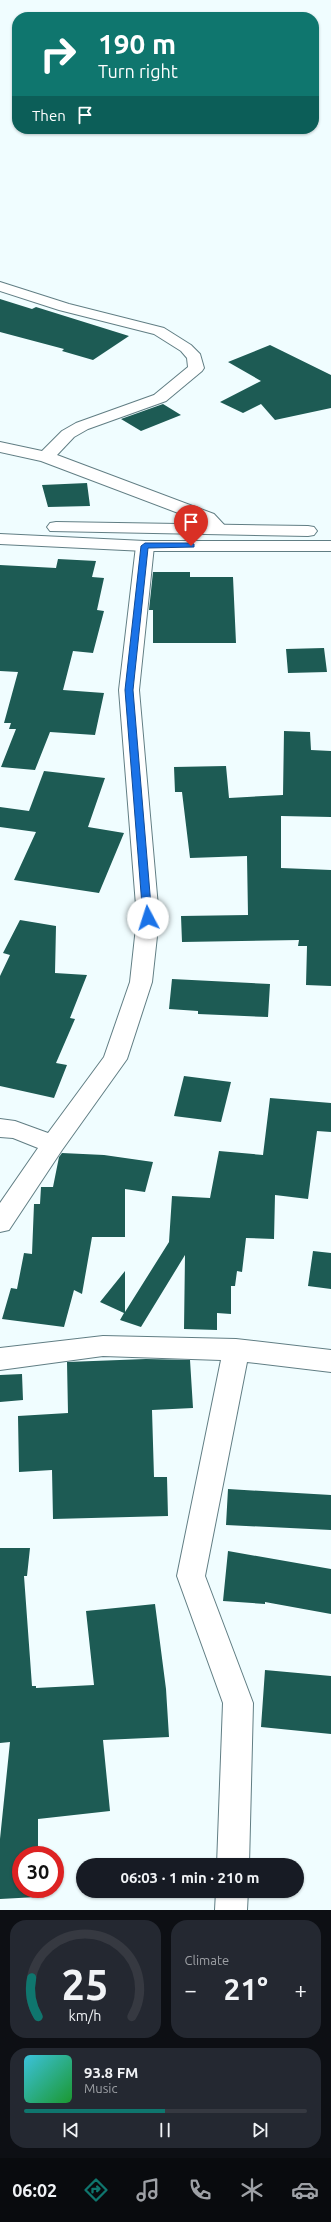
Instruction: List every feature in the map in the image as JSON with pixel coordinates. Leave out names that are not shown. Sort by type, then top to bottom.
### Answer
[{"type":"street","points":[[0,286],[64,307],[159,331],[186,348],[195,358],[196,368],[160,398],[82,426],[68,434],[46,457]]},
{"type":"street","points":[[0,447],[46,457],[208,518],[219,529]]},
{"type":"street","points":[[0,526],[331,532]]},
{"type":"street","points":[[0,539],[145,546],[331,546]]},
{"type":"street","points":[[0,1223],[53,1144],[115,1059],[141,982],[148,918],[129,690],[145,546]]},
{"type":"street","points":[[0,1128],[15,1130],[53,1144]]},
{"type":"street","points":[[0,1360],[103,1346],[236,1350],[331,1361]]},
{"type":"street","points":[[233,1858],[238,1703],[191,1576],[236,1350]]},
{"type":"street","points":[[231,1910],[232,1898]]},
{"type":"building","points":[[0,299],[32,309],[36,307],[129,336],[93,360],[62,351],[64,349],[0,332]]},
{"type":"building","points":[[270,345],[331,375],[331,408],[275,420],[261,404],[243,413],[220,402],[261,381],[228,362]]},
{"type":"building","points":[[163,404],[181,415],[141,431],[121,419]]},
{"type":"building","points":[[87,483],[90,506],[48,507],[42,485]]},
{"type":"building","points":[[58,559],[96,561],[92,577],[104,578],[97,610],[104,611],[93,653],[73,651],[63,690],[104,693],[95,735],[50,732],[35,770],[1,767],[16,729],[9,729],[11,723],[4,723],[18,672],[0,671],[0,565],[56,568]]},
{"type":"building","points":[[153,572],[190,572],[190,577],[233,577],[236,643],[153,643],[153,610],[149,610]]},
{"type":"building","points":[[324,648],[327,672],[288,673],[286,649]]},
{"type":"building","points":[[284,731],[310,732],[311,750],[331,751],[331,817],[281,816],[281,868],[331,870],[331,986],[306,985],[307,946],[298,946],[299,940],[182,942],[181,916],[248,915],[247,856],[190,858],[182,792],[175,792],[174,767],[226,766],[229,798],[283,795]]},
{"type":"building","points":[[44,771],[105,778],[88,827],[124,833],[99,893],[14,880],[36,832],[0,827],[0,807],[29,811]]},
{"type":"building","points":[[20,920],[56,926],[55,973],[87,975],[70,1018],[75,1019],[56,1063],[67,1065],[54,1098],[0,1086],[0,976],[10,955],[3,953]]},
{"type":"building","points":[[172,979],[270,984],[268,1017],[198,1014],[198,1011],[169,1009]]},
{"type":"building","points":[[184,1076],[231,1082],[221,1122],[174,1116]]},
{"type":"building","points":[[270,1098],[331,1103],[331,1132],[317,1131],[308,1199],[275,1195],[274,1239],[246,1238],[242,1272],[237,1271],[235,1286],[231,1286],[231,1314],[217,1313],[217,1330],[184,1329],[185,1255],[141,1327],[120,1320],[124,1313],[100,1302],[125,1271],[125,1312],[169,1242],[172,1196],[210,1198],[219,1151],[263,1155]]},
{"type":"building","points":[[62,1153],[104,1155],[153,1162],[145,1192],[125,1189],[125,1237],[92,1237],[82,1294],[74,1290],[64,1327],[2,1319],[11,1288],[17,1289],[24,1253],[32,1254],[34,1204],[40,1204],[41,1187],[53,1187],[59,1157]]},
{"type":"building","points":[[313,1251],[331,1253],[331,1289],[308,1286]]},
{"type":"building","points":[[146,1359],[190,1360],[193,1408],[152,1410],[154,1477],[167,1477],[168,1516],[53,1519],[52,1470],[19,1472],[18,1416],[68,1413],[67,1362]]},
{"type":"building","points":[[22,1374],[23,1400],[0,1402],[0,1375]]},
{"type":"building","points":[[228,1489],[331,1495],[331,1530],[226,1525]]},
{"type":"building","points":[[0,1548],[30,1548],[27,1576],[24,1576],[32,1686],[36,1686],[36,1688],[94,1685],[86,1611],[155,1604],[166,1689],[169,1737],[103,1740],[110,1811],[38,1819],[38,1846],[12,1846],[12,1898],[18,1898],[0,1899],[0,1839],[10,1742],[0,1743]]},
{"type":"building","points":[[228,1551],[331,1569],[331,1614],[265,1602],[265,1604],[223,1601]]},
{"type":"building","points":[[265,1670],[331,1676],[331,1734],[261,1727]]},
{"type":"route","points":[[148,918],[129,690],[145,546],[191,546]]}]
